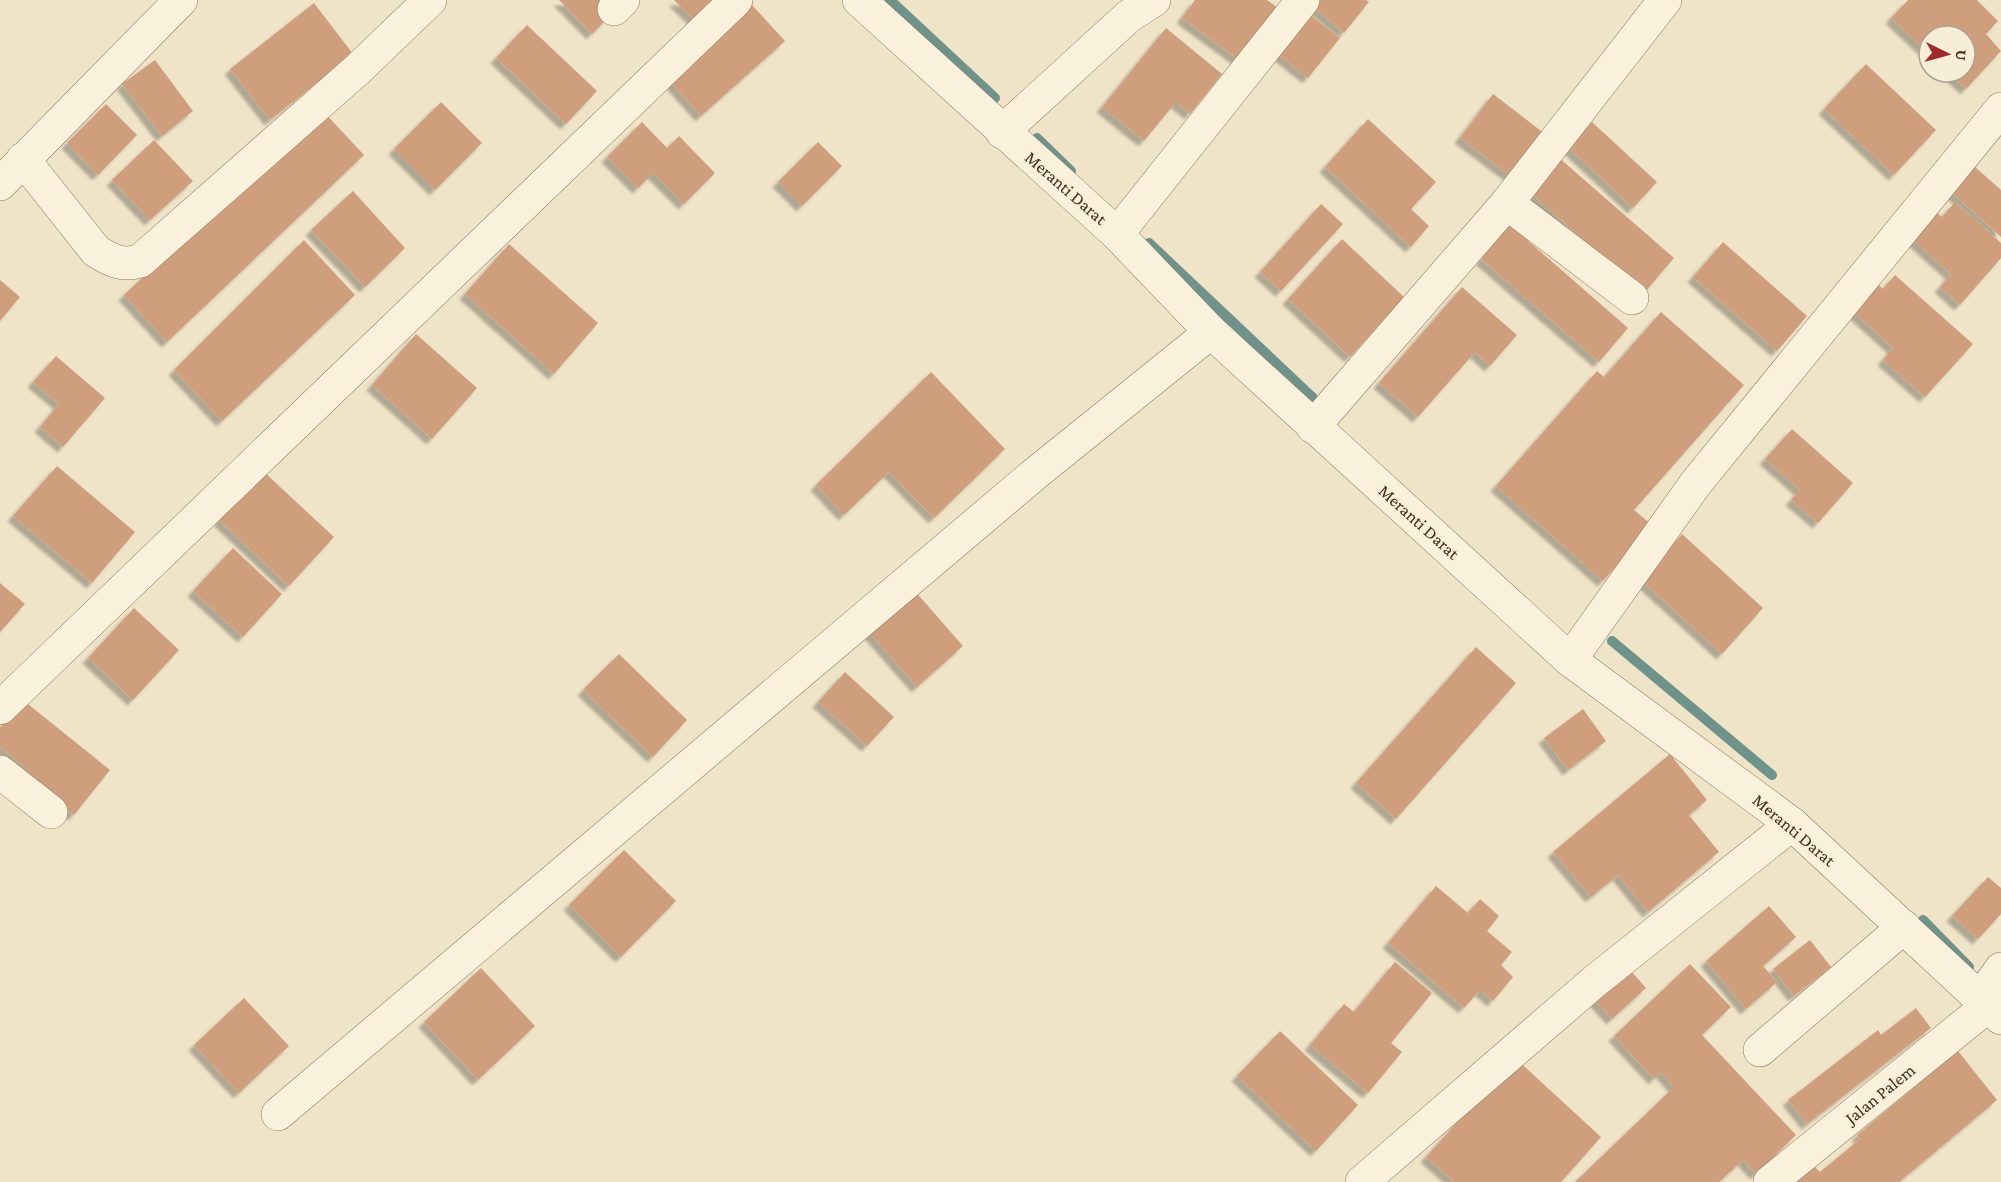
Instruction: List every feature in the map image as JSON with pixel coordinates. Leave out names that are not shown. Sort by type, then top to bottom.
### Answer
[{"type":"street","points":[[0,184],[182,0]]},
{"type":"street","points":[[23,159],[96,252],[126,265],[140,261],[357,70],[430,0]]},
{"type":"street","points":[[0,708],[736,0]]},
{"type":"street","name":"Meranti Darat","points":[[859,0],[1002,132],[1118,234],[1211,332],[1570,660],[1792,824],[1990,1007]]},
{"type":"street","points":[[1002,132],[1129,16],[1154,0]]},
{"type":"street","points":[[1118,234],[1303,0]]},
{"type":"street","points":[[1313,427],[1507,202],[1665,0]]},
{"type":"street","points":[[1570,660],[1696,483],[2001,109]]},
{"type":"street","points":[[1507,202],[1632,298]]},
{"type":"street","points":[[278,1114],[1036,473],[1211,332]]},
{"type":"street","points":[[0,772],[51,812]]},
{"type":"street","points":[[1362,1182],[1595,981],[1792,824]]},
{"type":"street","points":[[1760,1050],[1904,927]]},
{"type":"street","name":"Jalan Palem","points":[[1770,1182],[1990,1007],[2001,969]]},
{"type":"building","points":[[559,0],[606,0],[609,17],[592,34]]},
{"type":"building","points":[[674,0],[716,0],[695,21]]},
{"type":"building","points":[[1195,0],[1267,0],[1278,8],[1239,60],[1182,18]]},
{"type":"building","points":[[1316,0],[1366,0],[1369,2],[1344,33],[1311,5]]},
{"type":"building","points":[[1908,0],[1977,0],[1998,21],[1986,34],[2001,51],[1977,77],[1977,24],[1917,24],[1917,43],[1891,18]]},
{"type":"building","points":[[314,3],[353,54],[270,120],[230,69]]},
{"type":"building","points":[[752,5],[785,41],[701,116],[668,79]]},
{"type":"building","points":[[1304,10],[1340,38],[1308,78],[1272,49]]},
{"type":"building","points":[[527,25],[597,91],[566,124],[496,58]]},
{"type":"building","points":[[1166,28],[1222,74],[1190,114],[1176,102],[1144,141],[1102,107]]},
{"type":"building","points":[[155,60],[193,111],[162,136],[122,84]]},
{"type":"building","points":[[1866,64],[1936,130],[1894,175],[1824,109]]},
{"type":"building","points":[[1961,84],[1971,84],[1966,89]]},
{"type":"building","points":[[1493,94],[1545,134],[1512,177],[1460,138]]},
{"type":"building","points":[[441,102],[482,143],[435,190],[394,149]]},
{"type":"building","points":[[106,104],[137,135],[98,175],[67,143]]},
{"type":"building","points":[[322,110],[364,155],[167,342],[124,295],[187,236],[190,239]]},
{"type":"building","points":[[1368,119],[1436,182],[1411,209],[1429,226],[1411,247],[1325,167]]},
{"type":"building","points":[[642,122],[667,148],[679,136],[715,173],[684,204],[653,173],[638,188],[607,157]]},
{"type":"building","points":[[1592,122],[1657,182],[1633,208],[1569,148]]},
{"type":"building","points":[[154,140],[193,181],[150,220],[112,180]]},
{"type":"building","points":[[818,142],[842,166],[802,206],[778,182]]},
{"type":"building","points":[[1557,156],[1674,258],[1644,293],[1527,190]]},
{"type":"building","points":[[1975,167],[2001,190],[2001,237],[1952,193]]},
{"type":"building","points":[[353,191],[405,248],[365,287],[311,230]]},
{"type":"building","points":[[1955,202],[2001,243],[2001,258],[1960,305],[1940,287],[1951,274],[1909,236],[1932,209],[1942,217]]},
{"type":"building","points":[[1321,204],[1343,224],[1281,291],[1260,272]]},
{"type":"building","points":[[1510,225],[1628,328],[1599,362],[1481,259]]},
{"type":"building","points":[[1342,239],[1404,297],[1350,357],[1288,299]]},
{"type":"building","points":[[304,240],[355,295],[222,421],[174,370]]},
{"type":"building","points":[[1723,242],[1807,316],[1777,351],[1693,277]]},
{"type":"building","points":[[509,244],[598,323],[554,374],[465,294]]},
{"type":"building","points":[[1895,275],[1973,344],[1925,397],[1883,360],[1893,348],[1847,306],[1871,278],[1883,289]]},
{"type":"building","points":[[0,280],[20,297],[0,321]]},
{"type":"building","points":[[1462,287],[1517,335],[1490,366],[1475,352],[1418,417],[1379,383]]},
{"type":"building","points":[[1661,312],[1744,385],[1634,510],[1652,525],[1603,581],[1496,486],[1597,371],[1604,377]]},
{"type":"building","points":[[416,334],[477,388],[432,439],[372,385]]},
{"type":"building","points":[[56,356],[105,398],[63,447],[40,427],[59,404],[33,382]]},
{"type":"building","points":[[931,372],[1005,449],[934,518],[889,472],[844,515],[816,485]]},
{"type":"building","points":[[1792,429],[1853,483],[1818,523],[1791,500],[1800,490],[1765,459]]},
{"type":"building","points":[[57,466],[135,532],[92,583],[13,516]]},
{"type":"building","points":[[263,471],[334,537],[289,586],[219,520]]},
{"type":"building","points":[[1682,534],[1763,608],[1722,654],[1641,580]]},
{"type":"building","points":[[233,548],[282,594],[243,637],[193,591]]},
{"type":"building","points":[[0,583],[25,604],[0,632]]},
{"type":"building","points":[[914,590],[963,646],[917,687],[868,631]]},
{"type":"building","points":[[134,608],[179,650],[133,700],[88,658]]},
{"type":"building","points":[[1476,647],[1516,683],[1396,819],[1356,783]]},
{"type":"building","points":[[619,654],[687,720],[653,757],[583,690]]},
{"type":"building","points":[[845,672],[894,717],[867,746],[818,702]]},
{"type":"building","points":[[23,700],[110,770],[74,815],[23,773],[27,769],[0,747],[0,728]]},
{"type":"building","points":[[1583,709],[1606,741],[1568,770],[1544,738]]},
{"type":"building","points":[[1670,754],[1707,800],[1689,815],[1719,852],[1648,912],[1618,875],[1591,897],[1553,852]]},
{"type":"building","points":[[624,850],[676,901],[621,957],[569,905]]},
{"type":"building","points":[[1988,877],[2001,888],[2001,914],[1978,939],[1952,916]]},
{"type":"building","points":[[1436,886],[1468,913],[1480,899],[1499,916],[1487,931],[1512,952],[1501,965],[1513,977],[1493,1001],[1480,990],[1464,1008],[1388,943]]},
{"type":"building","points":[[1769,906],[1796,937],[1763,966],[1777,982],[1746,1009],[1706,961]]},
{"type":"building","points":[[1810,940],[1831,967],[1794,996],[1773,969]]},
{"type":"building","points":[[1395,962],[1432,993],[1391,1043],[1402,1052],[1368,1093],[1310,1045],[1344,1004],[1354,1012]]},
{"type":"building","points":[[1625,964],[1646,988],[1612,1019],[1590,995]]},
{"type":"building","points":[[1690,964],[1731,1007],[1702,1035],[1796,1135],[1756,1174],[1743,1160],[1719,1182],[1575,1182],[1674,1087],[1661,1072],[1654,1079],[1614,1036]]},
{"type":"building","points":[[481,968],[535,1026],[478,1080],[424,1022]]},
{"type":"building","points":[[244,998],[289,1046],[239,1093],[194,1045]]},
{"type":"building","points":[[1916,1008],[1931,1028],[1807,1124],[1788,1100],[1878,1030],[1881,1035]]},
{"type":"building","points":[[1280,1031],[1358,1105],[1316,1151],[1237,1076]]},
{"type":"building","points":[[1958,1051],[1997,1100],[1899,1182],[1795,1182],[1814,1166],[1820,1172],[1860,1139],[1857,1135]]},
{"type":"building","points":[[1515,1058],[1601,1137],[1561,1182],[1454,1182],[1426,1157]]},
{"type":"waterway","points":[[890,0],[995,98]]},
{"type":"waterway","points":[[1037,138],[1071,171]]},
{"type":"waterway","points":[[1149,243],[1313,398]]},
{"type":"waterway","points":[[1612,641],[1772,775]]},
{"type":"waterway","points":[[1923,920],[1969,967]]}]
